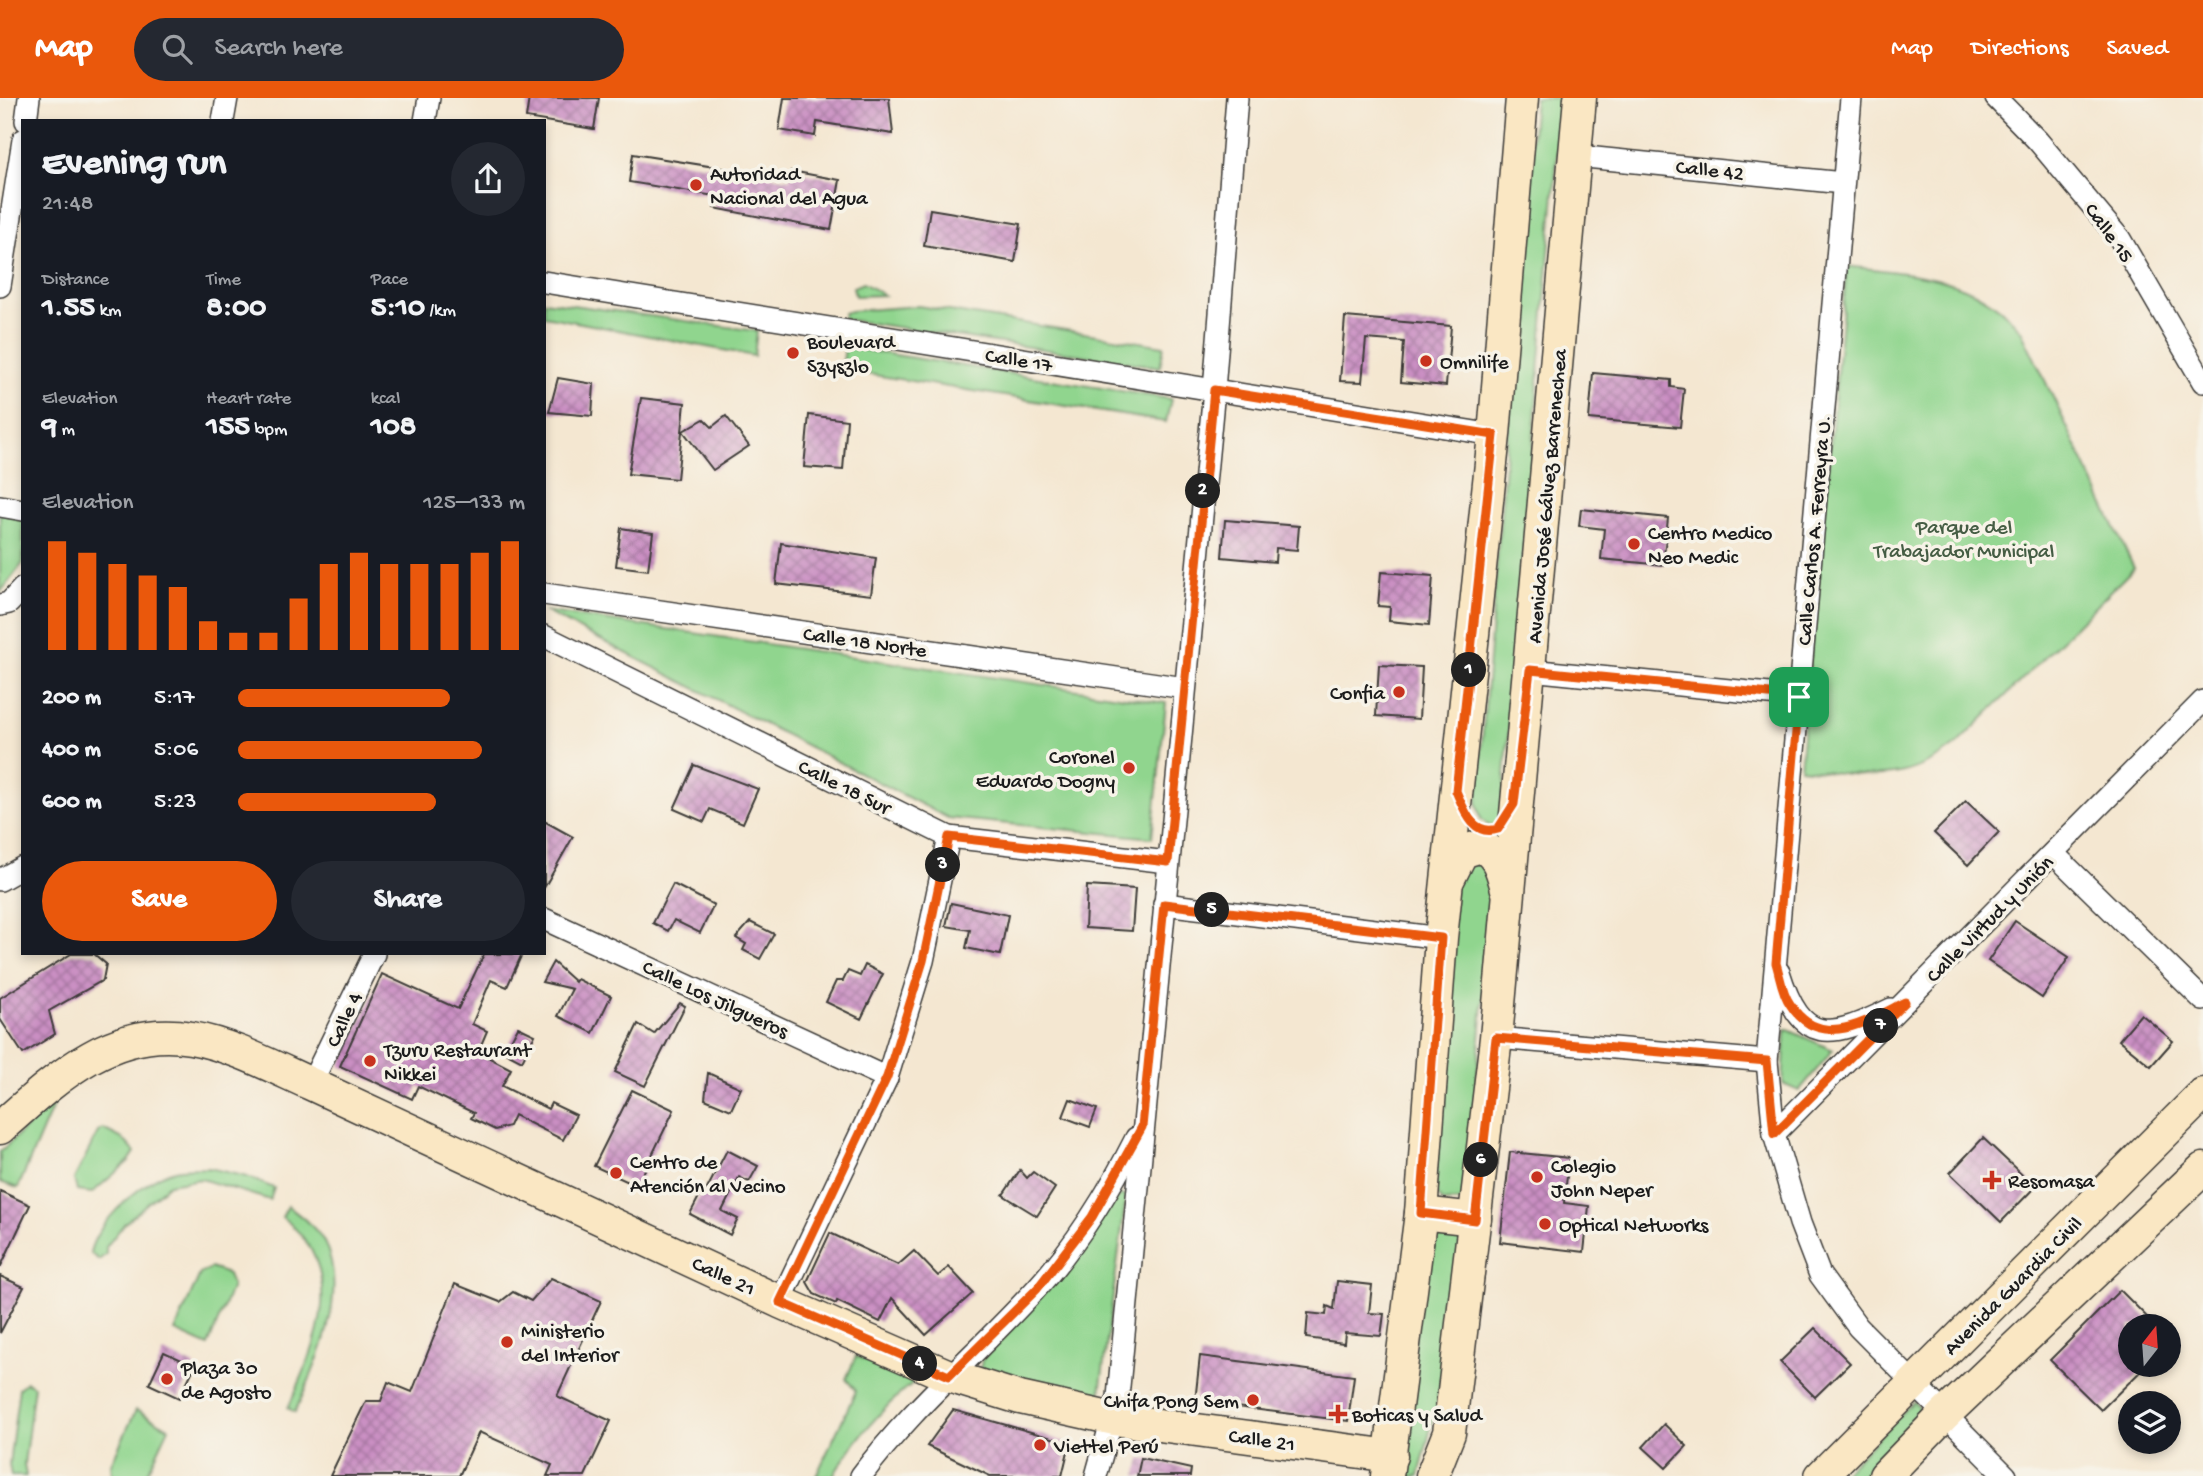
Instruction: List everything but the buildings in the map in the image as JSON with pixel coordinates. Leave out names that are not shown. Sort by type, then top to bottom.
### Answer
[{"type":"main road","points":[[1389,1466],[1421,1213],[1441,938],[1494,435],[1522,98]]},
{"type":"main road","name":"Avenida José Gálvez Barrenechea","points":[[1432,1476],[1449,1433],[1496,1038],[1514,804],[1530,670],[1580,98]]},
{"type":"main road","points":[[1456,791],[1470,821],[1485,830],[1502,826],[1514,804]]},
{"type":"main road","points":[[1447,882],[1462,852],[1481,846],[1492,851],[1499,862],[1508,894]]},
{"type":"main road","name":"Calle 21","points":[[0,1128],[58,1076],[120,1042],[158,1036],[191,1038],[239,1053],[311,1084],[780,1302],[949,1376],[1020,1398],[1114,1419],[1389,1466]]},
{"type":"main road","name":"Avenida Guardia Civil","points":[[1821,1476],[2203,1094]]},
{"type":"main road","points":[[1885,1476],[1944,1415],[2203,1169]]},
{"type":"main road","points":[[1421,1213],[1475,1220]]},
{"type":"main road","points":[[1446,1476],[1449,1433]]},
{"type":"street","points":[[26,119],[29,98]]},
{"type":"street","points":[[223,119],[227,98]]},
{"type":"street","points":[[425,119],[429,98]]},
{"type":"street","points":[[1096,1476],[1114,1419],[1214,390],[1237,98]]},
{"type":"street","name":"Calle Carlos A. Ferreyra U.","points":[[1851,98],[1767,1061],[1774,1134],[1800,1223],[1820,1275],[1858,1328],[2006,1476]]},
{"type":"street","name":"Calle 15","points":[[1996,98],[2038,141],[2120,239],[2203,382]]},
{"type":"street","points":[[0,286],[21,151]]},
{"type":"street","name":"Calle 42","points":[[1576,156],[1843,183]]},
{"type":"street","name":"Calle 17","points":[[546,282],[1494,435]]},
{"type":"street","points":[[0,506],[21,510]]},
{"type":"street","points":[[0,605],[9,603],[21,590]]},
{"type":"street","name":"Calle 18 Norte","points":[[546,594],[1185,688]]},
{"type":"street","name":"Calle 18 Sur","points":[[546,637],[949,837],[1168,862]]},
{"type":"street","points":[[1530,670],[1799,697]]},
{"type":"street","name":"Calle Virtud y Unión","points":[[1774,1134],[2203,701]]},
{"type":"street","points":[[780,1302],[887,1077],[923,961],[949,837]]},
{"type":"street","points":[[2053,853],[2203,1000]]},
{"type":"street","points":[[0,880],[21,868]]},
{"type":"street","points":[[1164,904],[1441,938]]},
{"type":"street","name":"Calle Los Jilgueros","points":[[546,920],[887,1077]]},
{"type":"street","name":"Calle 4","points":[[311,1084],[373,955]]},
{"type":"street","name":"Calle Carlos A. Ferreyra U.","points":[[1776,963],[1789,1003],[1806,1023],[1828,1032],[1851,1028],[1905,1002]]},
{"type":"street","points":[[1496,1038],[1767,1061]]},
{"type":"street","points":[[861,1476],[878,1452],[949,1376],[1037,1289],[1111,1189],[1142,1127]]},
{"type":"green space","points":[[1535,98],[1562,98],[1502,811],[1499,824],[1489,826],[1481,819],[1477,804]]},
{"type":"green space","name":"Parque del Trabajador Municipal","points":[[1847,266],[1943,281],[1985,298],[2004,313],[2022,332],[2134,568],[1956,745],[1918,768],[1882,775],[1800,768]]},
{"type":"green space","points":[[863,283],[884,295],[855,296],[853,287]]},
{"type":"green space","points":[[546,301],[757,331],[754,356],[546,316]]},
{"type":"green space","points":[[918,306],[1164,346],[1160,367],[843,319],[844,313],[851,311]]},
{"type":"green space","points":[[845,347],[1171,399],[1166,422],[842,370]]},
{"type":"green space","points":[[0,511],[21,516],[21,566],[0,593]]},
{"type":"green space","points":[[546,611],[1166,703],[1152,838],[948,818]]},
{"type":"green space","points":[[1472,859],[1483,859],[1493,875],[1468,1191],[1461,1201],[1443,1202],[1435,1191],[1454,884]]},
{"type":"green space","points":[[1786,1029],[1833,1050],[1799,1091],[1783,1084]]},
{"type":"green space","points":[[56,1099],[18,1188],[0,1182],[0,1152]]},
{"type":"green space","points":[[103,1129],[123,1139],[135,1152],[129,1161],[92,1193],[77,1191],[74,1179],[98,1132]]},
{"type":"green space","points":[[209,1168],[247,1177],[274,1188],[270,1200],[201,1179],[169,1184],[125,1223],[106,1247],[106,1254],[99,1260],[90,1253],[101,1228],[137,1191],[163,1174],[179,1169]]},
{"type":"green space","points":[[1120,1195],[1125,1196],[1125,1205],[1099,1400],[1089,1405],[980,1370],[982,1360]]},
{"type":"green space","points":[[288,1206],[311,1225],[323,1240],[331,1260],[334,1282],[328,1328],[313,1372],[295,1412],[288,1408],[317,1333],[322,1308],[322,1283],[316,1260],[303,1237],[282,1217]]},
{"type":"green space","points":[[1446,1230],[1456,1234],[1463,1243],[1441,1387],[1419,1476],[1396,1476],[1428,1240]]},
{"type":"green space","points":[[210,1268],[228,1274],[232,1286],[208,1346],[175,1331],[200,1274]]},
{"type":"green space","points":[[856,1356],[915,1381],[870,1425],[833,1476],[816,1476],[856,1391],[846,1379]]},
{"type":"green space","points":[[26,1382],[34,1386],[24,1464],[26,1476],[11,1476],[9,1464],[19,1388]]},
{"type":"green space","points":[[1914,1401],[1924,1416],[1875,1476],[1840,1476]]},
{"type":"green space","points":[[136,1410],[169,1428],[146,1476],[112,1476],[111,1464]]},
{"type":"place","name":"Autoridad Nacional del Agua","points":[[696,185]]},
{"type":"place","name":"Boulevard Szyszlo","points":[[793,353]]},
{"type":"place","name":"Omnilife","points":[[1426,361]]},
{"type":"place","name":"Centro Medico Neo Medic","points":[[1634,544]]},
{"type":"place","name":"Confia","points":[[1399,692]]},
{"type":"place","name":"Coronel Eduardo Dogny","points":[[1129,768]]},
{"type":"place","name":"Tzuru Restaurant Nikkei","points":[[370,1061]]},
{"type":"place","name":"Centro de Atención al Vecino","points":[[616,1173]]},
{"type":"place","name":"Colegio John Neper","points":[[1537,1177]]},
{"type":"place","name":"Resomasa","points":[[1992,1180]]},
{"type":"place","name":"Optical Networks","points":[[1545,1224]]},
{"type":"place","name":"Ministerio del Interior","points":[[507,1342]]},
{"type":"place","name":"Plaza 30 de Agosto","points":[[167,1379]]},
{"type":"place","name":"Chifa Pong Sem","points":[[1253,1400]]},
{"type":"place","name":"Boticas y Salud","points":[[1338,1414]]},
{"type":"place","name":"Viettel Perú","points":[[1040,1445]]},
{"type":"route","points":[[1214,390],[1494,435],[1456,791],[1470,821],[1476,826],[1491,831],[1498,829],[1514,804],[1530,670],[1799,697],[1776,963],[1789,1003],[1806,1023],[1828,1032],[1851,1028],[1905,1002],[1774,1134],[1767,1061],[1496,1038],[1475,1220],[1421,1213],[1441,938],[1164,904],[1142,1127],[1111,1189],[1037,1289],[949,1376],[780,1302],[887,1077],[923,961],[949,837],[1168,862],[1214,390]]}]
